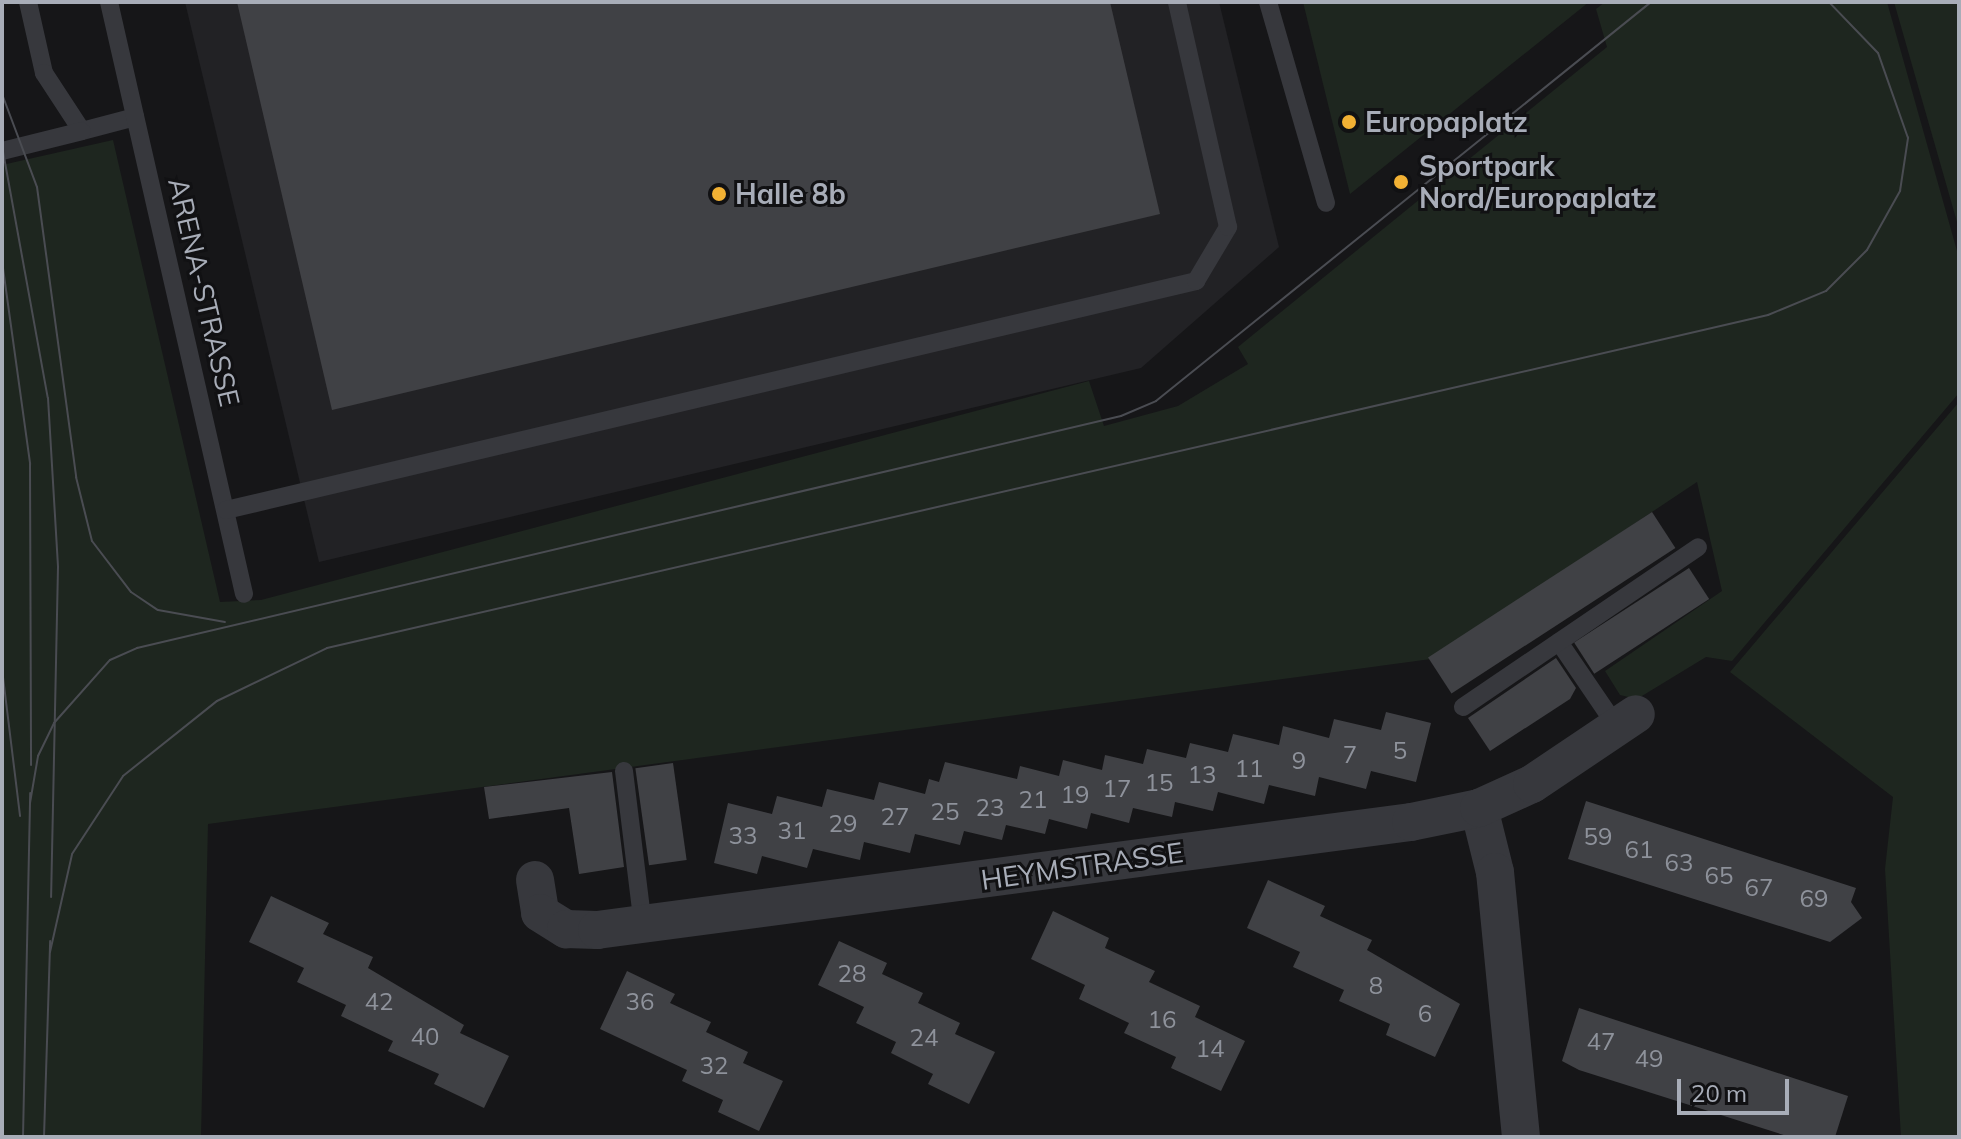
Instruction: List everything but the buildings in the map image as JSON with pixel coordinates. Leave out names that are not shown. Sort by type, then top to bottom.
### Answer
[{"type":"street","name":"HEYMSTRASSE","points":[[535,880],[540,913],[566,929],[643,926],[1479,808],[1627,720]]},
{"type":"street","points":[[1479,808],[1495,872],[1521,1137]]},
{"type":"lane","points":[[28,2],[44,73],[82,131]]},
{"type":"lane","name":"ARENA-STRASSE","points":[[109,2],[244,594]]},
{"type":"lane","points":[[226,510],[1196,281],[1228,227],[1177,2]]},
{"type":"lane","points":[[1268,2],[1326,203]]},
{"type":"lane","points":[[2,151],[135,117]]},
{"type":"lane","points":[[1463,707],[1698,547]]},
{"type":"lane","points":[[1559,642],[1627,720]]},
{"type":"lane","points":[[624,771],[643,926]]},
{"type":"shaded area","points":[[185,2],[1219,2],[1279,247],[1141,368],[319,562]]},
{"type":"shaded area","name":"Europaplatz","points":[[1303,2],[1589,2],[1350,194]]},
{"type":"shaded area","points":[[1605,2],[1887,2],[1959,258],[1959,393],[1732,661],[1706,657],[1637,699],[1620,695],[1605,671],[1722,591],[1697,482],[1431,659],[208,824],[201,1137],[2,1137],[2,165],[113,140],[220,602],[261,600],[1089,381],[1104,426],[1178,406],[1248,364],[1238,347],[1607,47],[1596,9]]},
{"type":"shaded area","points":[[1894,2],[1959,2],[1959,229]]},
{"type":"shaded area","points":[[1959,402],[1959,1137],[1901,1137],[1885,869],[1893,797],[1730,672]]},
{"type":"tram line","points":[[30,803],[38,756],[54,723],[110,660],[137,648],[1121,416],[1156,401],[1651,2]]},
{"type":"tram line","points":[[50,952],[72,854],[123,776],[217,701],[327,648],[1768,315],[1826,291],[1867,250],[1900,191],[1908,138],[1878,53],[1829,2]]},
{"type":"tram line","points":[[2,94],[37,187],[76,477],[92,541],[131,592],[158,610],[225,622]]},
{"type":"tram line","points":[[2,146],[48,398],[58,567],[51,897]]},
{"type":"tram line","points":[[2,261],[30,464],[31,765]]},
{"type":"tram line","points":[[2,669],[20,816]]},
{"type":"tram line","points":[[23,1137],[30,793]]},
{"type":"tram line","points":[[44,1137],[50,941]]},
{"type":"place","name":"Europaplatz","points":[[1349,122]]},
{"type":"place","name":"Sportpark Nord/Europaplatz","points":[[1401,182]]},
{"type":"place","name":"Halle 8b","points":[[719,194]]}]
